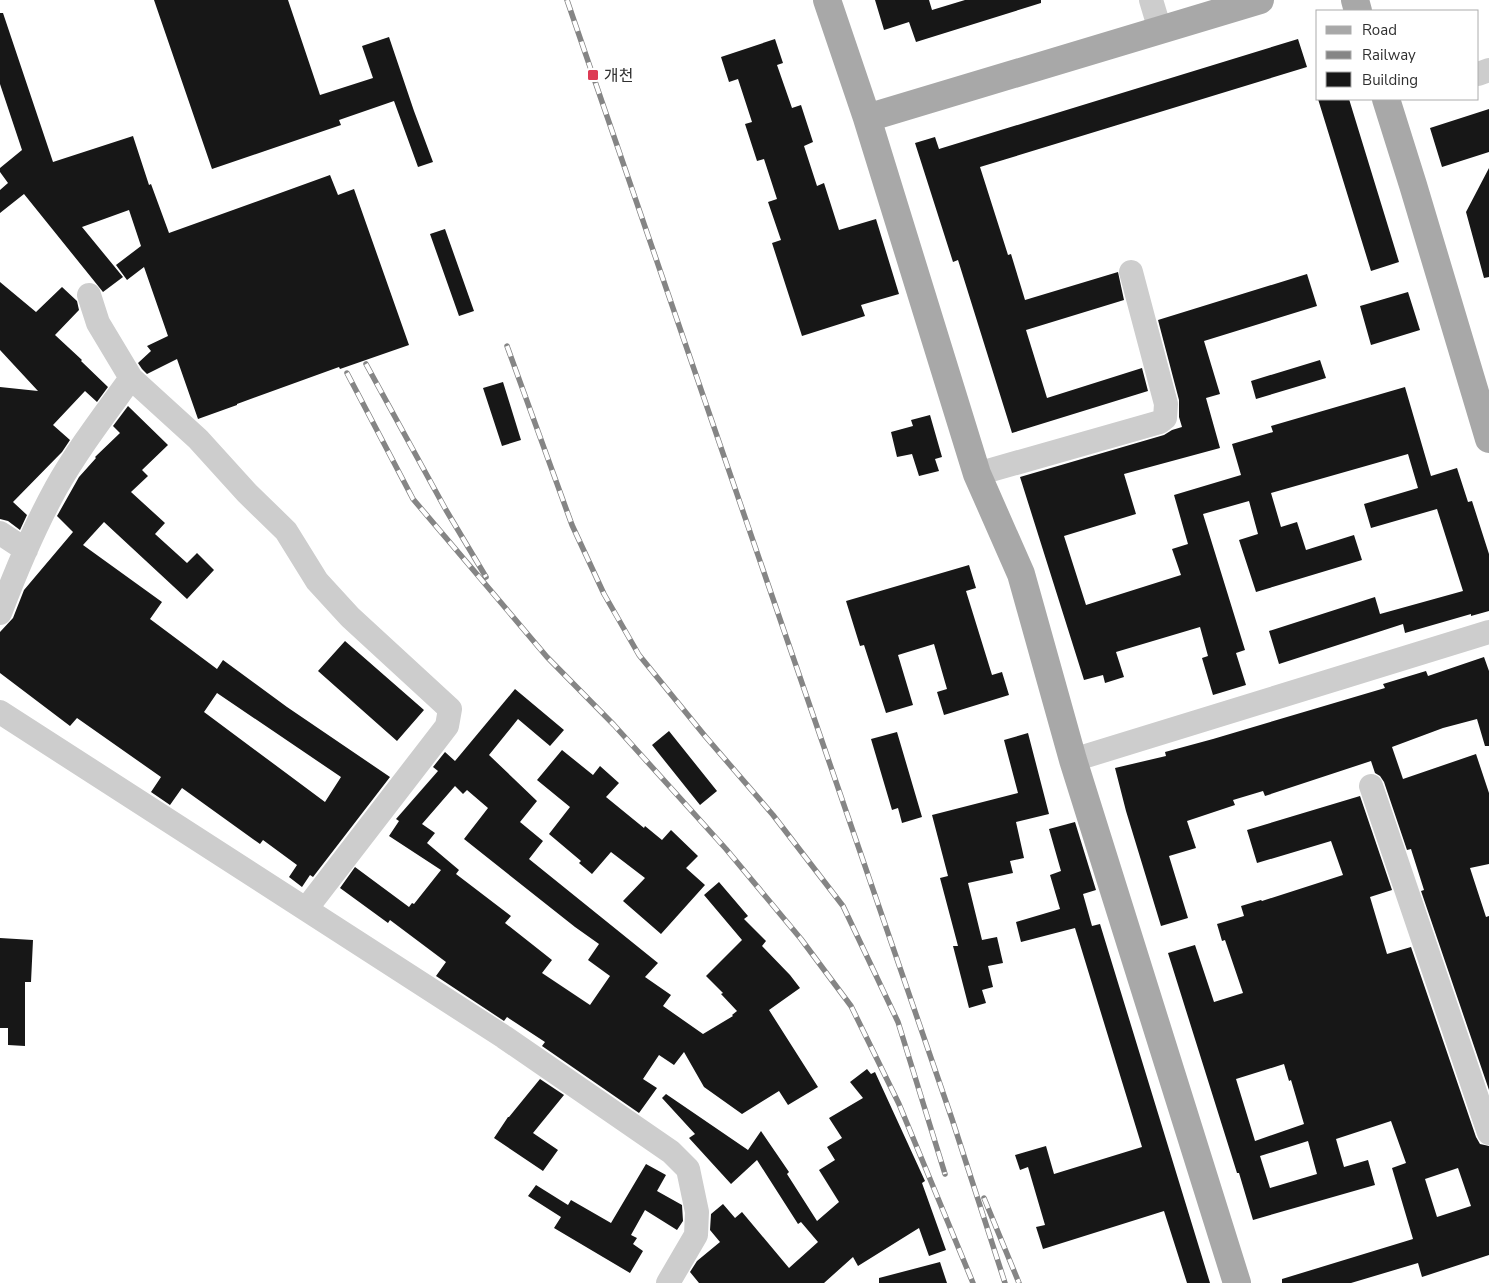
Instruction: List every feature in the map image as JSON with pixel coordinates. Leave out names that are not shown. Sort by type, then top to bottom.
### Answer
[{"type":"main road","points":[[827,0],[867,118],[977,474],[1021,574],[1073,760],[1237,1283]]},
{"type":"main road","points":[[867,118],[1260,0]]},
{"type":"main road","points":[[1391,100],[1413,185],[1489,439]]},
{"type":"street","points":[[1151,0],[1160,30]]},
{"type":"street","points":[[977,474],[1160,422],[1165,418],[1166,404],[1130,272]]},
{"type":"street","points":[[89,296],[98,322],[131,378],[198,439],[247,493],[286,531],[317,581],[350,617],[450,709],[447,726],[306,909]]},
{"type":"street","points":[[0,613],[26,550],[56,488],[90,434],[131,378]]},
{"type":"street","points":[[0,533],[26,550]]},
{"type":"street","points":[[1073,760],[1489,632]]},
{"type":"street","points":[[0,712],[504,1037],[671,1152],[688,1169],[697,1212],[696,1235],[668,1283]]},
{"type":"street","points":[[1371,786],[1489,1132]]},
{"type":"building","points":[[154,0],[288,0],[320,95],[373,78],[362,46],[389,37],[433,162],[418,167],[394,101],[339,120],[341,125],[212,169]]},
{"type":"building","points":[[875,0],[929,0],[932,10],[965,0],[1041,0],[1041,3],[916,42],[909,22],[884,30]]},
{"type":"building","points":[[0,13],[3,13],[53,162],[133,136],[149,185],[151,184],[169,233],[330,175],[338,195],[354,189],[409,345],[340,369],[339,367],[198,419],[177,359],[147,374],[138,363],[151,351],[147,346],[168,336],[144,267],[127,280],[116,265],[141,246],[129,210],[82,227],[123,277],[103,292],[24,194],[0,213],[0,190],[8,183],[0,172],[0,168],[22,150],[0,84]]},
{"type":"building","points":[[775,39],[783,63],[777,65],[792,108],[801,105],[813,142],[804,146],[817,186],[824,183],[839,230],[876,219],[899,294],[861,305],[865,316],[802,336],[772,243],[781,240],[768,202],[777,199],[764,159],[757,161],[745,124],[752,122],[738,79],[729,82],[721,57]]},
{"type":"building","points":[[1298,39],[1307,67],[980,167],[1008,255],[1011,254],[1025,300],[1118,272],[1124,300],[1026,330],[1047,398],[1142,368],[1148,391],[1012,433],[958,260],[953,262],[915,143],[935,137],[939,149]]},
{"type":"building","points":[[1318,100],[1349,100],[1399,262],[1371,271]]},
{"type":"building","points":[[1489,109],[1489,152],[1442,167],[1430,128]]},
{"type":"building","points":[[1489,168],[1489,277],[1484,278],[1466,212]]},
{"type":"building","points":[[445,229],[474,311],[459,316],[430,234]]},
{"type":"building","points":[[1307,274],[1317,306],[1204,341],[1220,394],[1206,398],[1220,448],[1124,474],[1136,514],[1064,536],[1086,605],[1181,575],[1172,549],[1188,544],[1174,495],[1241,475],[1232,444],[1273,432],[1271,426],[1405,387],[1431,476],[1457,468],[1468,502],[1472,501],[1489,554],[1489,611],[1471,616],[1471,614],[1405,633],[1403,624],[1279,664],[1269,631],[1375,597],[1380,614],[1463,591],[1437,509],[1371,528],[1364,504],[1418,488],[1408,454],[1271,493],[1281,527],[1297,522],[1306,550],[1354,535],[1362,560],[1256,592],[1239,540],[1258,534],[1249,501],[1203,514],[1245,650],[1236,653],[1246,685],[1213,695],[1202,658],[1208,656],[1200,627],[1116,652],[1124,677],[1105,683],[1103,675],[1084,680],[1020,477],[1164,435],[1182,427],[1179,417],[1179,400],[1158,320]]},
{"type":"building","points":[[0,282],[36,312],[62,287],[77,301],[79,310],[55,335],[108,387],[97,402],[85,391],[53,425],[70,440],[62,452],[13,502],[27,515],[20,530],[8,521],[0,519],[0,387],[38,391],[0,350]]},
{"type":"building","points":[[1408,292],[1420,330],[1371,345],[1360,306]]},
{"type":"building","points":[[1320,360],[1326,378],[1256,399],[1251,381]]},
{"type":"building","points":[[503,382],[521,440],[502,446],[483,388]]},
{"type":"building","points":[[128,406],[168,445],[142,470],[148,476],[131,492],[165,523],[155,534],[187,563],[197,553],[214,570],[187,599],[104,522],[83,545],[162,602],[150,619],[217,669],[223,660],[287,707],[390,777],[313,877],[310,875],[302,887],[289,877],[297,865],[263,840],[260,844],[182,788],[170,805],[151,792],[161,777],[77,718],[70,726],[0,673],[0,632],[13,618],[24,590],[73,532],[57,516],[79,477],[95,457],[120,433],[113,426]],"holes":[[[217,693],[341,777],[325,802],[204,712]]]},
{"type":"building","points":[[930,415],[942,457],[935,459],[939,471],[919,476],[912,454],[897,457],[891,432],[913,426],[911,420]]},
{"type":"building","points":[[969,565],[976,588],[966,591],[992,675],[1002,672],[1009,695],[944,715],[937,692],[947,689],[934,644],[898,655],[913,705],[886,713],[864,645],[860,646],[846,601]]},
{"type":"building","points":[[345,641],[424,710],[397,741],[318,671]]},
{"type":"building","points":[[1484,657],[1489,671],[1489,746],[1485,746],[1477,719],[1443,728],[1392,747],[1403,779],[1476,754],[1489,793],[1489,864],[1470,868],[1486,917],[1489,916],[1489,1090],[1421,891],[1424,890],[1411,849],[1407,850],[1384,782],[1375,773],[1371,761],[1265,796],[1263,791],[1233,800],[1235,805],[1187,821],[1196,848],[1169,856],[1188,918],[1161,926],[1115,768],[1166,756],[1165,752],[1385,688],[1383,684],[1426,671],[1428,676]]},
{"type":"building","points":[[515,689],[564,730],[550,746],[518,719],[489,755],[537,801],[520,822],[543,841],[529,859],[658,963],[645,977],[671,995],[663,1006],[703,1034],[733,1016],[737,1011],[706,976],[742,940],[704,895],[719,882],[748,916],[744,919],[766,941],[762,946],[800,988],[769,1010],[818,1087],[788,1105],[779,1091],[742,1114],[704,1087],[684,1052],[674,1065],[659,1055],[643,1079],[657,1088],[639,1113],[542,1046],[545,1042],[507,1017],[504,1021],[436,976],[446,962],[390,920],[388,923],[340,888],[355,867],[409,907],[412,903],[414,904],[441,870],[389,836],[399,821],[396,819],[438,771],[433,767],[445,752],[455,761]],"holes":[[[455,786],[463,794],[467,790],[488,808],[464,839],[599,944],[588,960],[610,976],[590,1005],[542,973],[552,960],[505,923],[511,916],[456,874],[459,870],[427,843],[435,833],[422,824]]]},
{"type":"building","points":[[669,731],[717,791],[700,805],[652,745]]},
{"type":"building","points":[[897,732],[922,817],[902,823],[898,808],[892,810],[871,739]]},
{"type":"building","points":[[1028,733],[1049,814],[1016,822],[1024,858],[1010,861],[1013,873],[968,883],[982,940],[997,937],[1003,963],[988,966],[993,987],[982,990],[986,1003],[969,1008],[953,946],[958,946],[940,878],[948,876],[932,815],[1018,793],[1004,740]]},
{"type":"building","points":[[562,750],[593,775],[600,766],[619,783],[606,797],[644,828],[645,826],[662,840],[671,830],[698,856],[686,868],[705,885],[661,934],[623,901],[645,878],[611,852],[592,874],[579,863],[581,861],[549,834],[570,807],[537,780]]},
{"type":"building","points":[[1360,796],[1392,890],[1370,897],[1387,954],[1411,947],[1476,1137],[1480,1144],[1489,1146],[1489,1255],[1422,1277],[1418,1263],[1351,1283],[1282,1283],[1282,1279],[1413,1239],[1392,1168],[1406,1163],[1391,1121],[1336,1139],[1344,1167],[1368,1160],[1375,1185],[1253,1220],[1168,953],[1195,945],[1214,1002],[1243,993],[1225,940],[1222,941],[1217,924],[1244,916],[1241,906],[1343,875],[1331,841],[1257,863],[1247,830]],"holes":[[[1284,1064],[1289,1081],[1291,1080],[1304,1124],[1255,1141],[1236,1079]],[[1308,1141],[1317,1174],[1270,1188],[1260,1156]],[[1458,1168],[1471,1206],[1437,1217],[1425,1179]]]},
{"type":"building","points":[[1075,822],[1096,890],[1083,894],[1092,926],[1100,924],[1210,1283],[1187,1283],[1164,1211],[1043,1249],[1036,1227],[1045,1225],[1028,1167],[1020,1170],[1015,1155],[1046,1146],[1054,1174],[1142,1147],[1075,928],[1021,942],[1016,922],[1060,909],[1050,875],[1061,871],[1049,829]]},
{"type":"building","points":[[0,938],[33,940],[31,982],[25,982],[25,1046],[8,1045],[8,1028],[0,1028]]},
{"type":"building","points":[[867,1069],[871,1074],[875,1072],[925,1181],[922,1183],[946,1250],[929,1256],[919,1228],[858,1266],[853,1257],[824,1283],[699,1283],[690,1272],[697,1261],[720,1242],[710,1230],[711,1214],[723,1204],[735,1218],[742,1212],[789,1268],[818,1242],[801,1222],[798,1224],[757,1160],[731,1184],[689,1138],[695,1134],[662,1098],[666,1094],[748,1150],[761,1131],[789,1172],[787,1174],[817,1221],[839,1202],[819,1170],[835,1160],[827,1147],[842,1138],[829,1118],[863,1098],[850,1082]]},
{"type":"building","points":[[540,1079],[564,1095],[533,1133],[558,1150],[543,1171],[494,1138],[508,1117]]},
{"type":"building","points":[[646,1164],[666,1175],[657,1191],[682,1205],[683,1221],[677,1230],[645,1210],[631,1235],[637,1238],[633,1244],[643,1251],[630,1273],[554,1228],[561,1217],[528,1196],[536,1185],[568,1205],[571,1200],[611,1223]]},
{"type":"building","points":[[940,1262],[947,1283],[879,1283],[879,1278]]},
{"type":"railway","points":[[567,0],[952,1119],[1005,1283]]},
{"type":"railway","points":[[507,346],[572,525],[604,594],[639,655],[773,815],[843,906],[898,1022],[945,1174]]},
{"type":"railway","points":[[366,364],[446,510],[486,577]]},
{"type":"railway","points":[[347,373],[413,499],[547,657],[614,725],[726,849],[801,939],[851,1006],[899,1104],[973,1283]]},
{"type":"railway","points":[[984,1198],[1019,1283]]},
{"type":"place","name":"개천","points":[[593,75]]}]
